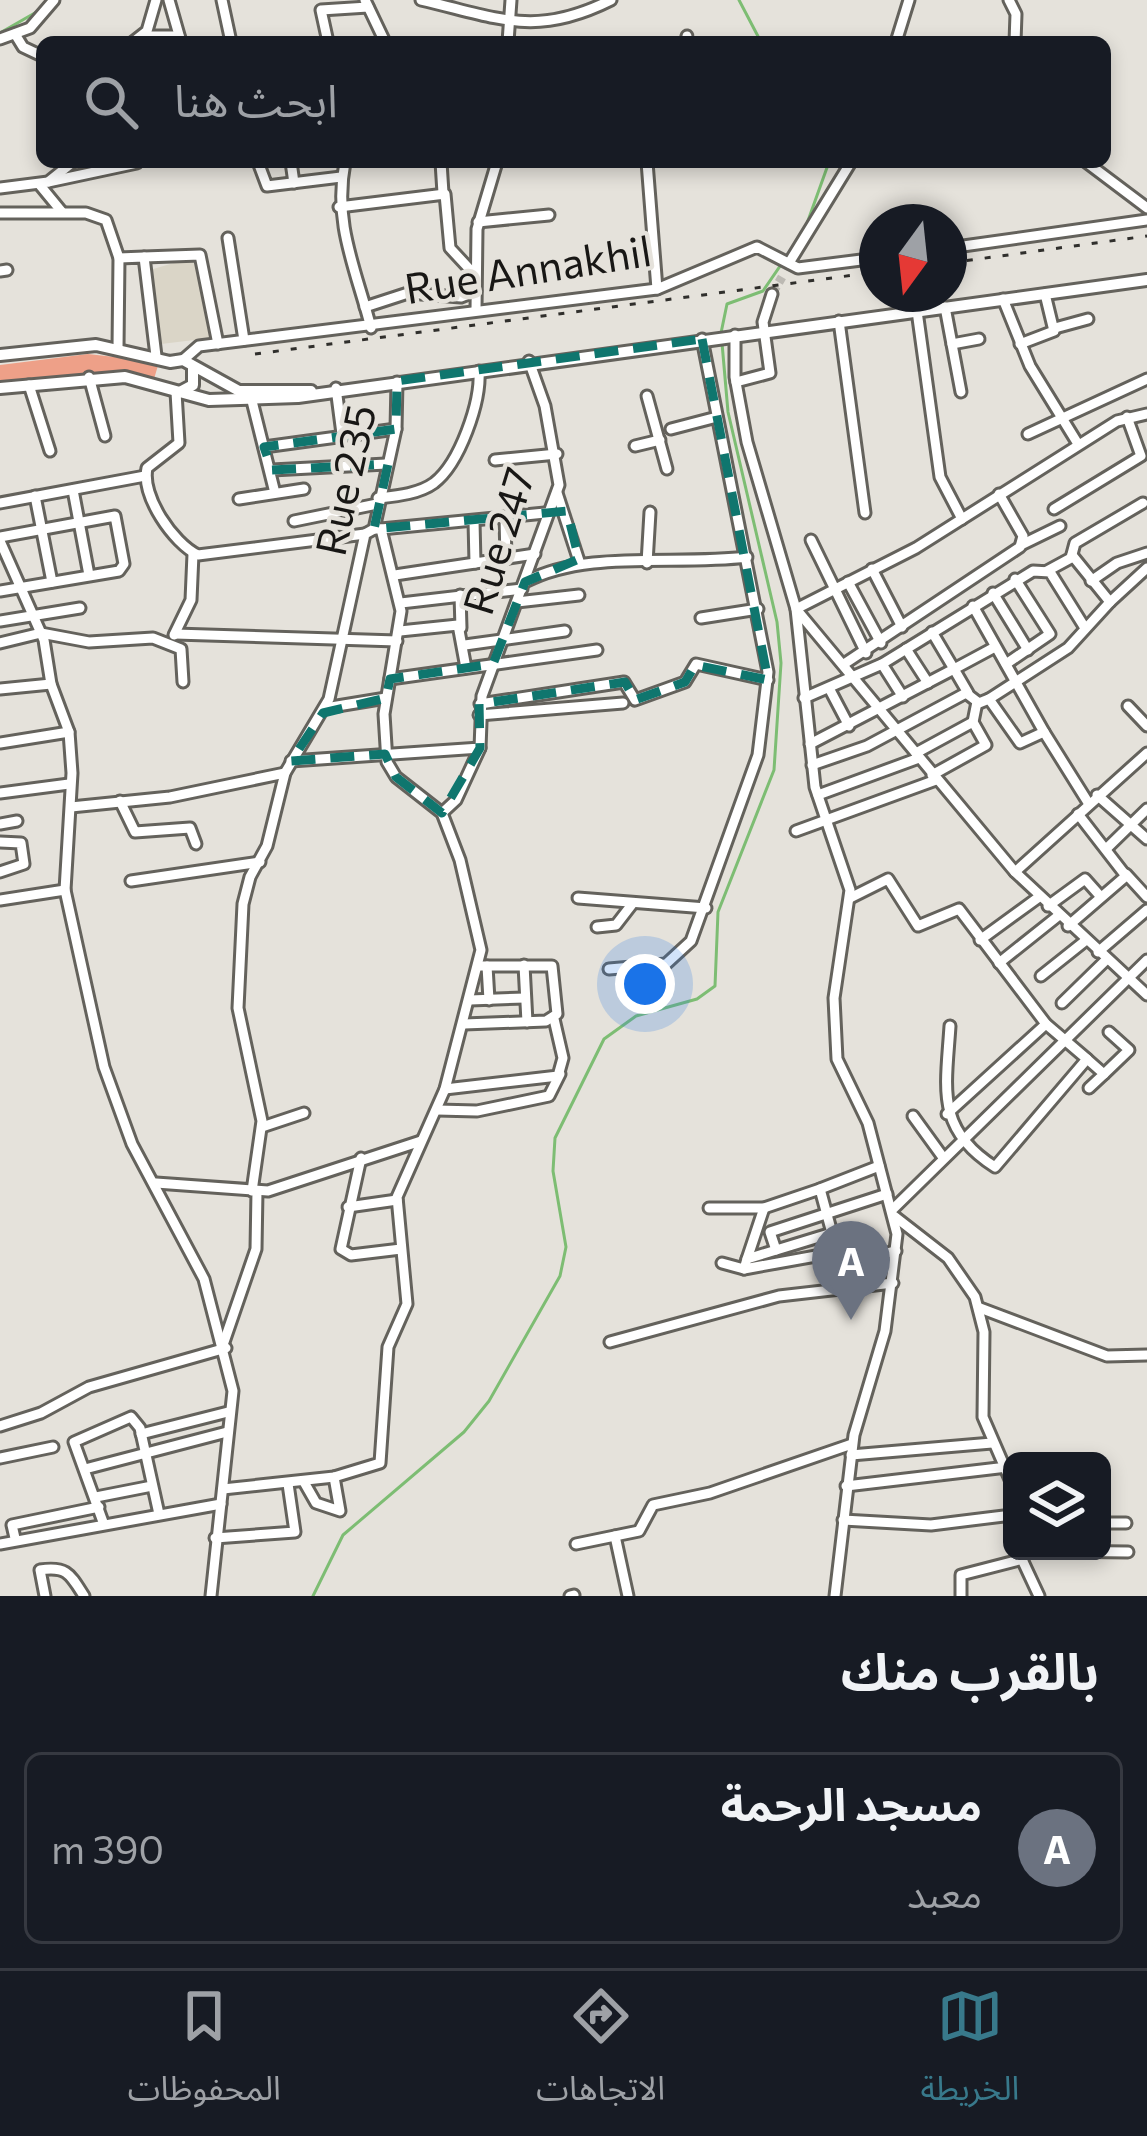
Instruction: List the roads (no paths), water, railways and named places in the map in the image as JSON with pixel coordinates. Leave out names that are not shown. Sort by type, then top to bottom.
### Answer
[{"type":"main road","points":[[967,304],[1147,280]]},
{"type":"main road","points":[[0,388],[125,377],[174,392],[251,397],[314,392],[908,312]]},
{"type":"main road","points":[[0,355],[64,346],[118,348],[182,364],[251,397]]},
{"type":"main road","points":[[174,392],[162,374],[182,364]]},
{"type":"main road","points":[[174,392],[193,385],[182,364]]},
{"type":"street","points":[[0,39],[38,21],[53,0]]},
{"type":"street","points":[[139,36],[150,26],[156,0]]},
{"type":"street","points":[[170,0],[179,36]]},
{"type":"street","points":[[222,0],[230,36]]},
{"type":"street","points":[[421,0],[509,21],[559,22],[611,0]]},
{"type":"street","points":[[508,36],[512,0]]},
{"type":"street","points":[[898,36],[909,0]]},
{"type":"street","points":[[1010,0],[1016,14],[1015,36]]},
{"type":"street","points":[[326,36],[319,14],[330,4],[366,4],[382,36]]},
{"type":"street","points":[[15,34],[36,53]]},
{"type":"street","points":[[43,183],[64,168]]},
{"type":"street","points":[[0,188],[117,168]]},
{"type":"street","points":[[260,168],[267,186],[341,177]]},
{"type":"street","points":[[292,168],[294,182]]},
{"type":"street","points":[[343,168],[339,207],[347,256],[371,328]]},
{"type":"street","points":[[441,168],[450,248],[475,275]]},
{"type":"street","points":[[476,310],[478,222],[494,168]]},
{"type":"street","points":[[647,168],[657,289]]},
{"type":"street","points":[[782,277],[847,168]]},
{"type":"street","points":[[1093,168],[1147,208]]},
{"type":"street","points":[[43,183],[62,212]]},
{"type":"street","points":[[339,207],[443,193]]},
{"type":"street","points":[[0,202],[0,213],[62,212],[106,220],[118,258],[118,348]]},
{"type":"street","points":[[478,222],[549,215]]},
{"type":"street","points":[[967,245],[1147,220]]},
{"type":"street","points":[[228,238],[244,340]]},
{"type":"street","name":"Rue Annakhil","points":[[182,364],[190,349],[218,344],[657,289],[758,247],[789,264]]},
{"type":"street","points":[[118,258],[200,256],[218,344]]},
{"type":"street","points":[[144,257],[156,356]]},
{"type":"street","points":[[789,264],[859,259]]},
{"type":"street","points":[[365,307],[408,293],[461,297],[476,290]]},
{"type":"street","points":[[736,382],[770,373],[764,331],[772,294]]},
{"type":"street","points":[[1045,294],[1054,328]]},
{"type":"street","points":[[1003,299],[1020,344],[1078,444]]},
{"type":"street","points":[[916,312],[940,477],[962,519]]},
{"type":"street","points":[[946,312],[961,392]]},
{"type":"street","points":[[1020,344],[1088,319]]},
{"type":"street","points":[[839,321],[865,513]]},
{"type":"street","points":[[726,336],[746,442],[796,609],[812,765],[850,898],[834,998],[837,1059],[868,1123],[893,1213],[893,1283],[852,1450],[835,1596]]},
{"type":"street","points":[[952,344],[979,339]]},
{"type":"street","points":[[609,969],[672,961],[691,941],[758,754],[768,680],[758,609],[701,340]]},
{"type":"street","name":"Rue 247","points":[[481,744],[480,710],[493,664],[535,554],[545,513],[557,493],[557,454],[529,361]]},
{"type":"street","points":[[294,521],[423,489],[441,476],[479,406],[479,370]]},
{"type":"street","points":[[89,377],[105,436]]},
{"type":"street","points":[[1028,434],[1147,379]]},
{"type":"street","name":"Rue 235","points":[[326,708],[374,530],[396,429],[398,381]]},
{"type":"street","points":[[29,386],[50,451]]},
{"type":"street","points":[[336,388],[342,434]]},
{"type":"street","points":[[0,503],[145,476],[179,443],[174,392]]},
{"type":"street","points":[[646,396],[668,469]]},
{"type":"street","points":[[251,397],[275,493]]},
{"type":"street","points":[[796,609],[962,519],[1078,444],[1127,417],[1147,414]]},
{"type":"street","points":[[671,429],[717,417]]},
{"type":"street","points":[[1054,509],[1141,456],[1127,417]]},
{"type":"street","points":[[264,448],[396,429]]},
{"type":"street","points":[[635,446],[660,440]]},
{"type":"street","points":[[495,460],[557,454]]},
{"type":"street","points":[[272,470],[386,464]]},
{"type":"street","points":[[145,476],[157,508],[193,554],[191,600],[172,639]]},
{"type":"street","points":[[239,499],[304,488]]},
{"type":"street","points":[[73,490],[89,575]]},
{"type":"street","points":[[557,493],[579,562]]},
{"type":"street","points":[[999,494],[1024,536],[1022,545]]},
{"type":"street","points":[[35,496],[52,582]]},
{"type":"street","points":[[804,698],[882,664],[1016,579],[1047,571],[1072,556],[1075,543],[1143,503]]},
{"type":"street","points":[[647,563],[650,512]]},
{"type":"street","points":[[193,554],[545,513]]},
{"type":"street","points":[[0,591],[21,588],[123,568],[118,518],[43,528],[0,542],[21,588],[41,633],[51,684],[69,732],[64,890],[104,1067],[132,1144],[204,1280],[225,1345],[233,1390],[210,1596]]},
{"type":"street","points":[[505,518],[506,559]]},
{"type":"street","points":[[474,521],[475,563]]},
{"type":"street","points":[[844,664],[1022,545],[1060,526]]},
{"type":"street","points":[[374,530],[395,575],[401,603],[386,698],[385,752],[396,777],[442,813],[477,924],[489,1000]]},
{"type":"street","points":[[811,540],[866,653]]},
{"type":"street","points":[[1091,581],[1128,557],[1147,553]]},
{"type":"street","points":[[395,575],[535,554]]},
{"type":"street","points":[[401,603],[524,585],[579,562],[747,556]]},
{"type":"street","points":[[1072,556],[1110,602]]},
{"type":"street","points":[[977,702],[1068,648],[1147,568]]},
{"type":"street","points":[[872,569],[902,627]]},
{"type":"street","points":[[1047,571],[1085,628]]},
{"type":"street","points":[[1006,664],[1050,634],[1016,579]]},
{"type":"street","points":[[848,582],[880,644]]},
{"type":"street","points":[[993,593],[1028,650]]},
{"type":"street","points":[[460,595],[466,668]]},
{"type":"street","points":[[517,602],[579,595]]},
{"type":"street","points":[[973,606],[1044,732],[1093,800],[1147,839]]},
{"type":"street","points":[[0,621],[80,608]]},
{"type":"street","points":[[701,618],[758,609]]},
{"type":"street","points":[[796,609],[1015,872],[1147,995]]},
{"type":"street","points":[[0,643],[41,633],[89,642],[342,639],[461,628]]},
{"type":"street","points":[[465,646],[565,631]]},
{"type":"street","points":[[932,632],[977,702]]},
{"type":"street","points":[[172,639],[181,649],[183,682]]},
{"type":"street","points":[[810,744],[995,647]]},
{"type":"street","points":[[906,649],[928,682]]},
{"type":"street","points":[[390,679],[597,650]]},
{"type":"street","points":[[480,710],[624,682],[635,700],[685,682],[696,664],[768,680]]},
{"type":"street","points":[[882,664],[903,697]]},
{"type":"street","points":[[0,689],[51,684]]},
{"type":"street","points":[[830,688],[849,726]]},
{"type":"street","points":[[812,765],[898,731],[968,693]]},
{"type":"street","points":[[225,1345],[256,1249],[255,1191],[262,1127],[236,989],[243,904],[285,773],[326,708],[386,698]]},
{"type":"street","points":[[989,699],[1020,743],[1044,732]]},
{"type":"street","points":[[796,831],[934,778],[986,745],[973,722],[977,702]]},
{"type":"street","points":[[480,710],[623,703]]},
{"type":"street","points":[[1128,706],[1147,726]]},
{"type":"street","points":[[818,795],[917,756],[973,722]]},
{"type":"street","points":[[0,743],[69,732]]},
{"type":"street","points":[[291,761],[481,744],[456,800],[442,813]]},
{"type":"street","points":[[1015,872],[1147,753]]},
{"type":"street","points":[[70,807],[170,797],[285,773]]},
{"type":"street","points":[[0,793],[69,784]]},
{"type":"street","points":[[120,801],[135,832],[190,828],[196,844]]},
{"type":"street","points":[[1106,849],[1147,809]]},
{"type":"street","points":[[1078,814],[1147,897]]},
{"type":"street","points":[[0,824],[17,821]]},
{"type":"street","points":[[0,842],[21,843],[24,864],[22,869],[0,872]]},
{"type":"street","points":[[131,881],[260,862]]},
{"type":"street","points":[[1068,926],[1126,874]]},
{"type":"street","points":[[1048,906],[1085,879],[1101,897]]},
{"type":"street","points":[[850,898],[890,880],[916,925],[958,908],[1046,1024],[1104,1074]]},
{"type":"street","points":[[0,900],[64,890]]},
{"type":"street","points":[[980,940],[1040,897]]},
{"type":"street","points":[[578,898],[706,908]]},
{"type":"street","points":[[597,928],[616,925],[633,903]]},
{"type":"street","points":[[1062,1003],[1147,910]]},
{"type":"street","points":[[999,963],[1058,916]]},
{"type":"street","points":[[1041,976],[1085,941]]},
{"type":"street","points":[[893,1213],[961,1136],[1147,960]]},
{"type":"street","points":[[524,965],[526,1022]]},
{"type":"street","points":[[437,1110],[477,1111],[550,1096],[560,1074],[554,968],[483,966]]},
{"type":"street","points":[[223,1489],[334,1477],[375,1467],[382,1455],[388,1347],[406,1310],[397,1200],[446,1089],[483,966]]},
{"type":"street","points":[[470,1000],[525,998]]},
{"type":"street","points":[[464,1024],[554,1019]]},
{"type":"street","points":[[927,1136],[1013,1050],[1046,1024]]},
{"type":"street","points":[[950,1026],[948,1117],[961,1136],[996,1166],[1087,1059]]},
{"type":"street","points":[[1089,1088],[1129,1050],[1109,1032]]},
{"type":"street","points":[[1013,1050],[1028,1072]]},
{"type":"street","points":[[446,1089],[560,1074]]},
{"type":"street","points":[[262,1127],[304,1113]]},
{"type":"street","points":[[913,1116],[942,1156]]},
{"type":"street","points":[[156,1183],[255,1191],[300,1182],[361,1157],[421,1141]]},
{"type":"street","points":[[361,1157],[343,1252],[400,1249]]},
{"type":"street","points":[[710,1208],[764,1208],[879,1166]]},
{"type":"street","points":[[746,1264],[832,1233],[820,1189]]},
{"type":"street","points":[[770,1232],[886,1194]]},
{"type":"street","points":[[348,1207],[397,1200]]},
{"type":"street","points":[[746,1264],[764,1208]]},
{"type":"street","points":[[893,1213],[949,1258],[980,1308],[982,1408],[992,1443],[1003,1459]]},
{"type":"street","points":[[760,1222],[770,1232],[776,1250]]},
{"type":"street","points":[[722,1263],[827,1254],[833,1264],[896,1251]]},
{"type":"street","points":[[610,1342],[779,1296],[893,1283]]},
{"type":"street","points":[[980,1308],[1106,1355],[1147,1355]]},
{"type":"street","points":[[0,1426],[41,1413],[88,1387],[225,1345]]},
{"type":"street","points":[[141,1434],[228,1412]]},
{"type":"street","points":[[103,1522],[73,1447],[78,1439],[131,1417],[136,1418],[141,1434],[159,1514]]},
{"type":"street","points":[[85,1469],[226,1432]]},
{"type":"street","points":[[576,1544],[641,1529],[644,1514],[653,1505],[710,1493],[852,1450],[992,1443]]},
{"type":"street","points":[[0,1458],[53,1447]]},
{"type":"street","points":[[846,1486],[1003,1469]]},
{"type":"street","points":[[304,1482],[316,1503],[333,1512],[340,1510],[334,1477]]},
{"type":"street","points":[[215,1538],[295,1532],[288,1484]]},
{"type":"street","points":[[0,1528],[152,1486]]},
{"type":"street","points":[[0,1544],[221,1504]]},
{"type":"street","points":[[843,1520],[931,1525],[1003,1518]]},
{"type":"street","points":[[1111,1523],[1126,1523]]},
{"type":"street","points":[[12,1525],[15,1538]]},
{"type":"street","points":[[615,1536],[628,1596]]},
{"type":"street","points":[[1111,1552],[1129,1552]]},
{"type":"street","points":[[961,1596],[961,1575],[1006,1560]]},
{"type":"street","points":[[1023,1560],[1039,1596]]},
{"type":"street","points":[[45,1596],[40,1570],[57,1568],[70,1573],[84,1596]]},
{"type":"waterway","points":[[739,0],[758,36]]},
{"type":"waterway","points":[[0,33],[40,10]]},
{"type":"waterway","points":[[805,229],[827,168]]},
{"type":"waterway","points":[[721,333],[727,304],[763,291],[800,237]]},
{"type":"waterway","points":[[313,1596],[343,1535],[464,1432],[489,1401],[560,1276],[566,1247],[553,1171],[555,1138],[604,1039],[636,1016],[697,999],[715,986],[718,912],[774,770],[781,663],[777,622],[728,412],[722,343]]},
{"type":"tunnel","points":[[772,294],[782,277]]},
{"type":"railway","points":[[967,261],[1147,236]]},
{"type":"railway","points":[[255,354],[859,274]]},
{"type":"place","name":"مسجد الرحمة","points":[[851,1320]]}]
